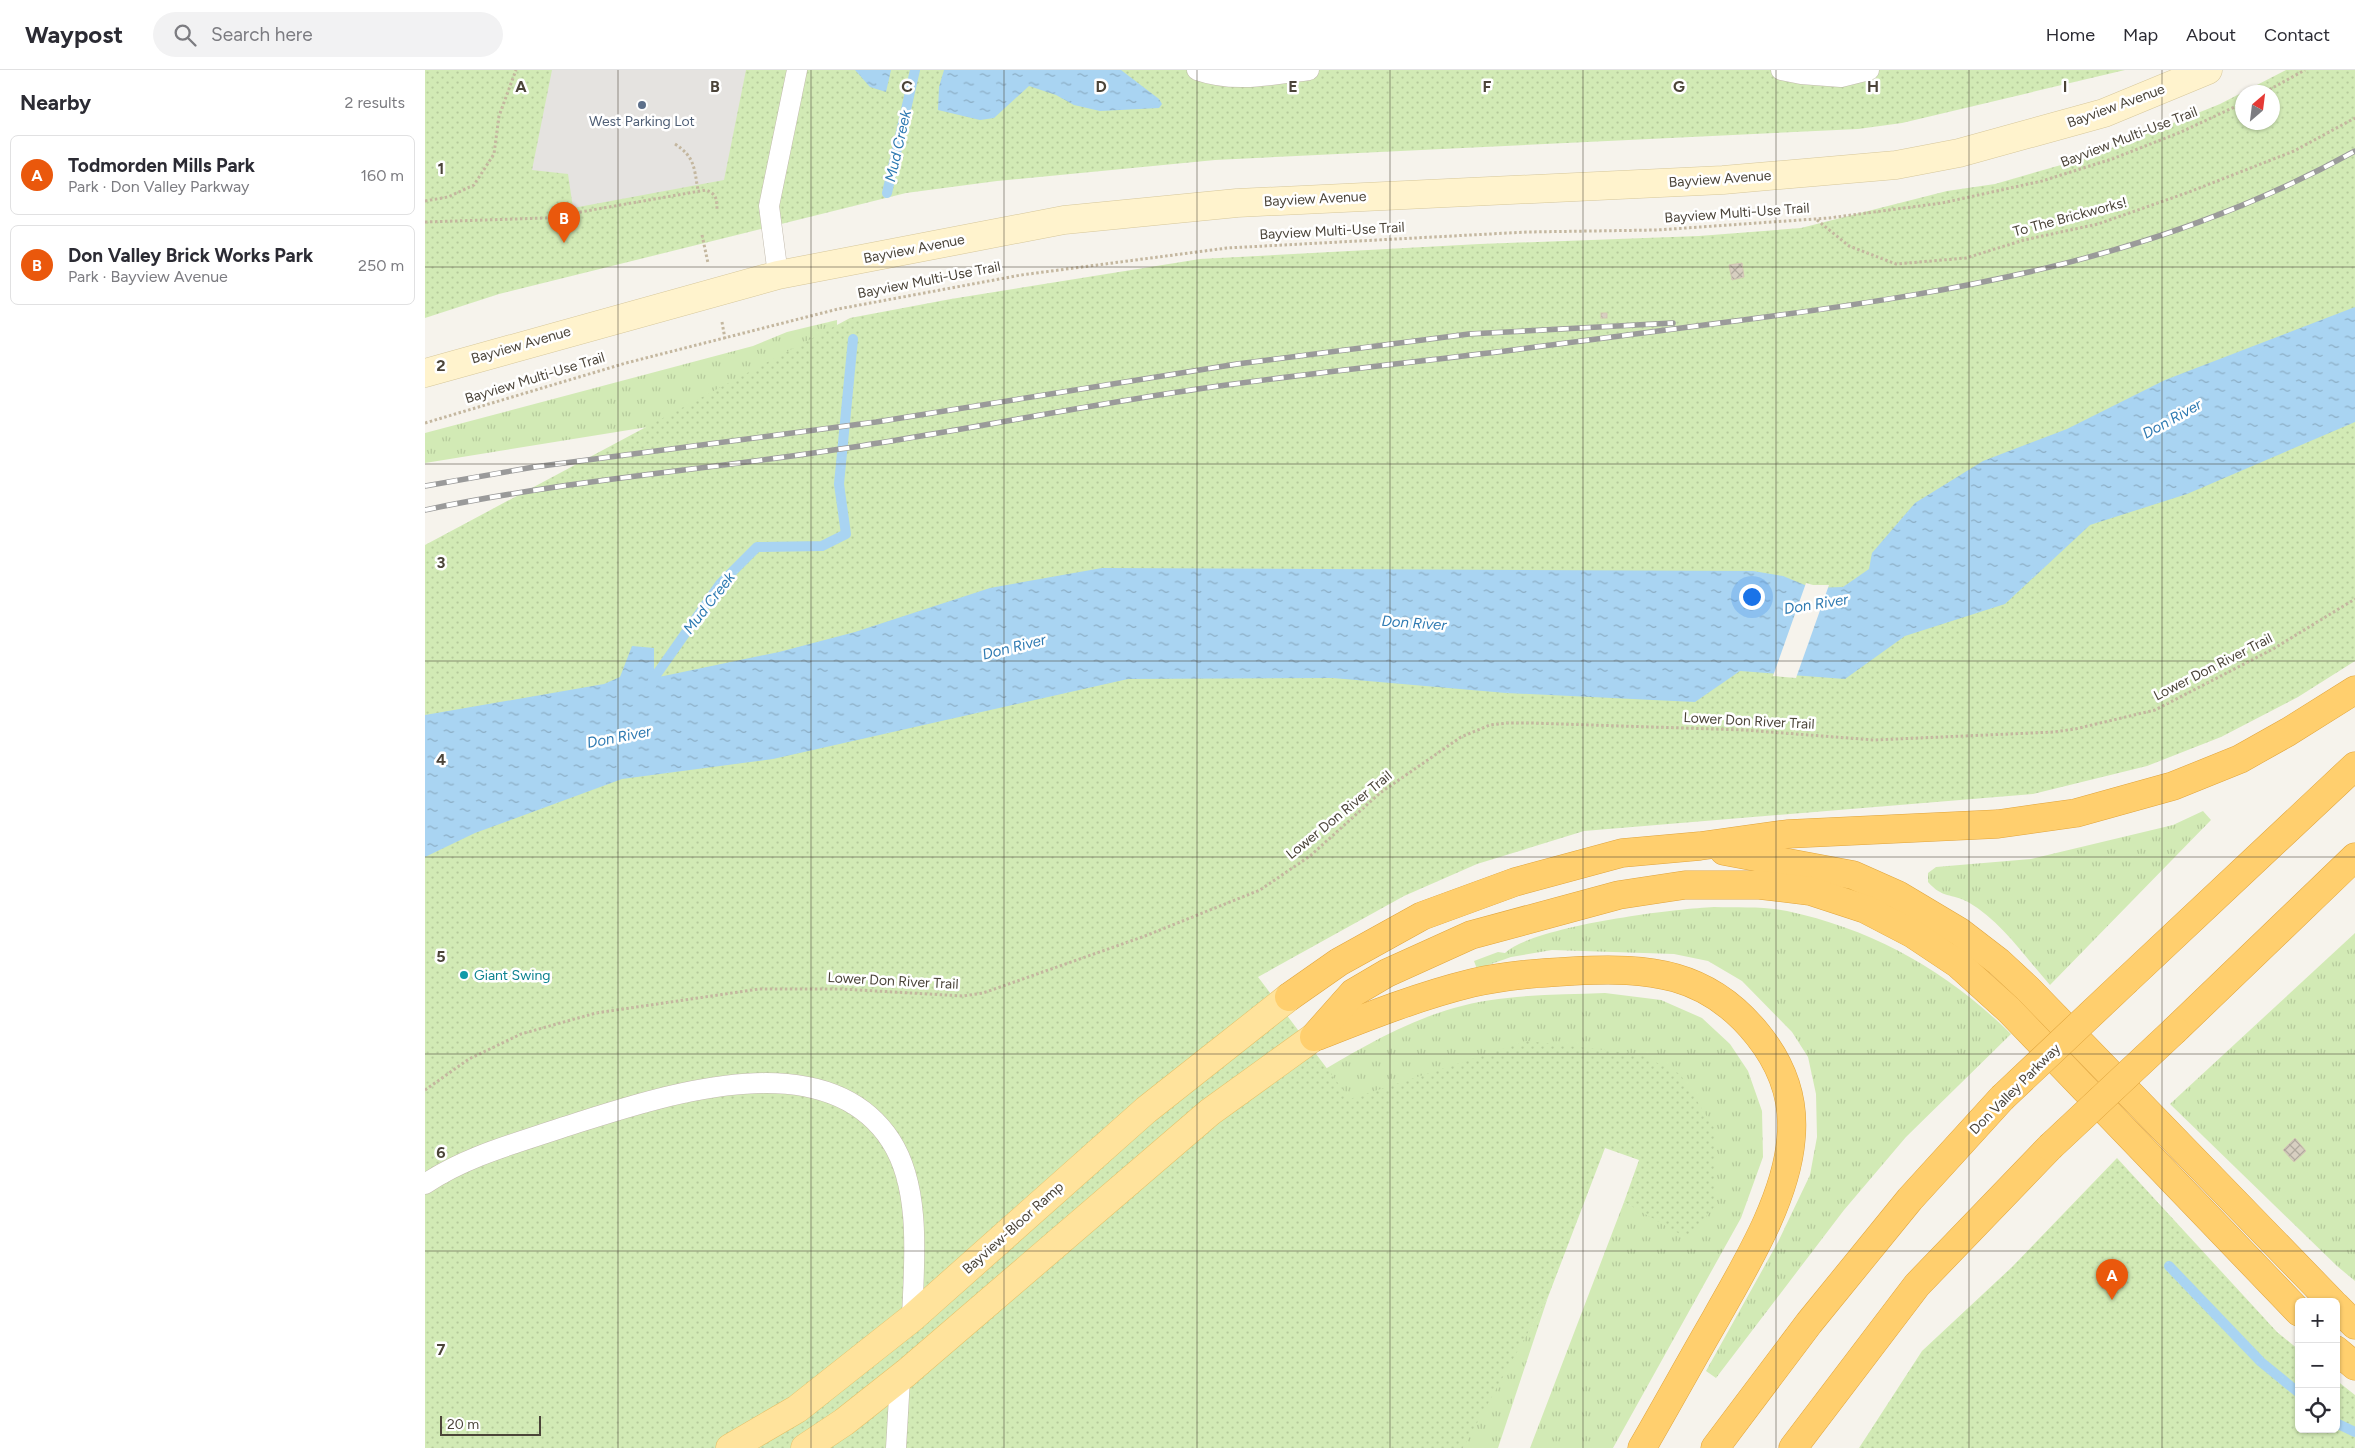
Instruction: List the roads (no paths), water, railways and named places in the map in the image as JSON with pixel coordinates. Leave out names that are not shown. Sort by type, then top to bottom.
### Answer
[{"type":"highway","points":[[1289,997],[1347,957],[1423,916],[1515,882],[1622,853],[1700,846],[1787,834],[1998,824],[2076,813],[2173,786],[2240,759],[2288,732],[2355,690]]},
{"type":"highway","name":"Don Valley Parkway","points":[[1715,1448],[1809,1323],[1904,1206],[2003,1098],[2355,766]]},
{"type":"highway","points":[[1700,846],[1853,875],[1898,895],[1959,932],[1999,962],[2029,989],[2328,1298]]},
{"type":"highway","points":[[1793,1448],[1917,1285],[2049,1147],[2175,1030],[2355,857]]},
{"type":"highway","points":[[2279,930],[2355,884]]},
{"type":"highway","points":[[1315,1037],[1353,993],[1387,973],[1471,935],[1619,895],[1685,886],[1759,885],[1810,891],[1865,909],[1913,934],[1958,964],[2009,1010],[2182,1193],[2295,1308]]},
{"type":"highway","points":[[1315,1037],[1402,1003],[1473,983],[1533,973],[1611,969],[1657,972],[1679,978],[1730,1004],[1753,1028],[1779,1064],[1789,1095],[1791,1139],[1783,1178],[1766,1223],[1736,1282],[1642,1448]]},
{"type":"highway","points":[[2340,1310],[2355,1325]]},
{"type":"highway","points":[[2340,1353],[2355,1366]]},
{"type":"main road","name":"Bayview Avenue","points":[[425,373],[778,275],[1064,220],[1218,205],[1417,193],[1723,180],[1896,165],[1977,149],[2104,113],[2208,70]]},
{"type":"main road","name":"Bayview-Bloor Ramp","points":[[730,1448],[797,1409],[912,1318],[1146,1110],[1289,997]]},
{"type":"main road","points":[[805,1448],[900,1379],[1209,1112],[1315,1037]]},
{"type":"lane","points":[[778,275],[769,206],[797,70]]},
{"type":"lane","points":[[1197,70],[1213,76],[1241,79],[1309,70]]},
{"type":"lane","points":[[1781,70],[1801,74],[1841,77],[1869,70]]},
{"type":"lane","points":[[425,1184],[440,1174],[466,1162],[522,1141],[664,1097],[739,1083],[771,1082],[823,1092],[842,1098],[879,1126],[891,1141],[901,1160],[907,1178],[914,1231],[912,1318]]},
{"type":"lane","points":[[896,1448],[900,1379]]},
{"type":"water","points":[[855,70],[891,70],[886,92],[870,87]]},
{"type":"water","points":[[944,70],[1121,70],[1159,99],[1162,104],[1159,108],[1100,111],[1074,105],[1056,95],[1029,86],[994,118],[980,120],[938,110],[939,87]]},
{"type":"water","name":"Don River","points":[[2355,307],[2355,422],[2187,494],[2090,525],[2005,604],[1905,636],[1845,679],[1740,671],[1695,702],[1506,693],[1333,678],[1128,679],[773,759],[622,779],[475,833],[425,857],[425,715],[604,684],[620,677],[632,646],[654,648],[654,678],[779,652],[855,632],[990,588],[1102,568],[1753,571],[1783,576],[1812,588],[1843,587],[1869,569],[1872,553],[1915,503],[1983,461],[2067,429],[2165,380]]},
{"type":"waterway","name":"Mud Creek","points":[[887,193],[915,70]]},
{"type":"waterway","name":"Mud Creek","points":[[649,691],[654,678],[720,584],[757,547],[822,546],[846,534],[839,484],[853,339]]},
{"type":"waterway","points":[[2169,1266],[2261,1362],[2295,1390]]},
{"type":"waterway","points":[[2340,1425],[2355,1432]]},
{"type":"railway","points":[[425,510],[575,484],[873,444],[1198,389],[1727,322],[1914,295],[1990,281],[2139,243],[2212,217],[2284,187],[2355,151]]},
{"type":"railway","points":[[425,486],[534,467],[876,422],[1237,364],[1469,334],[1673,323]]},
{"type":"place","name":"West Parking Lot","points":[[642,105]]},
{"type":"place","name":"Don Valley Brick Works Park","points":[[564,243]]},
{"type":"place","name":"Giant Swing","points":[[464,975]]},
{"type":"place","name":"Todmorden Mills Park","points":[[2112,1300]]}]
